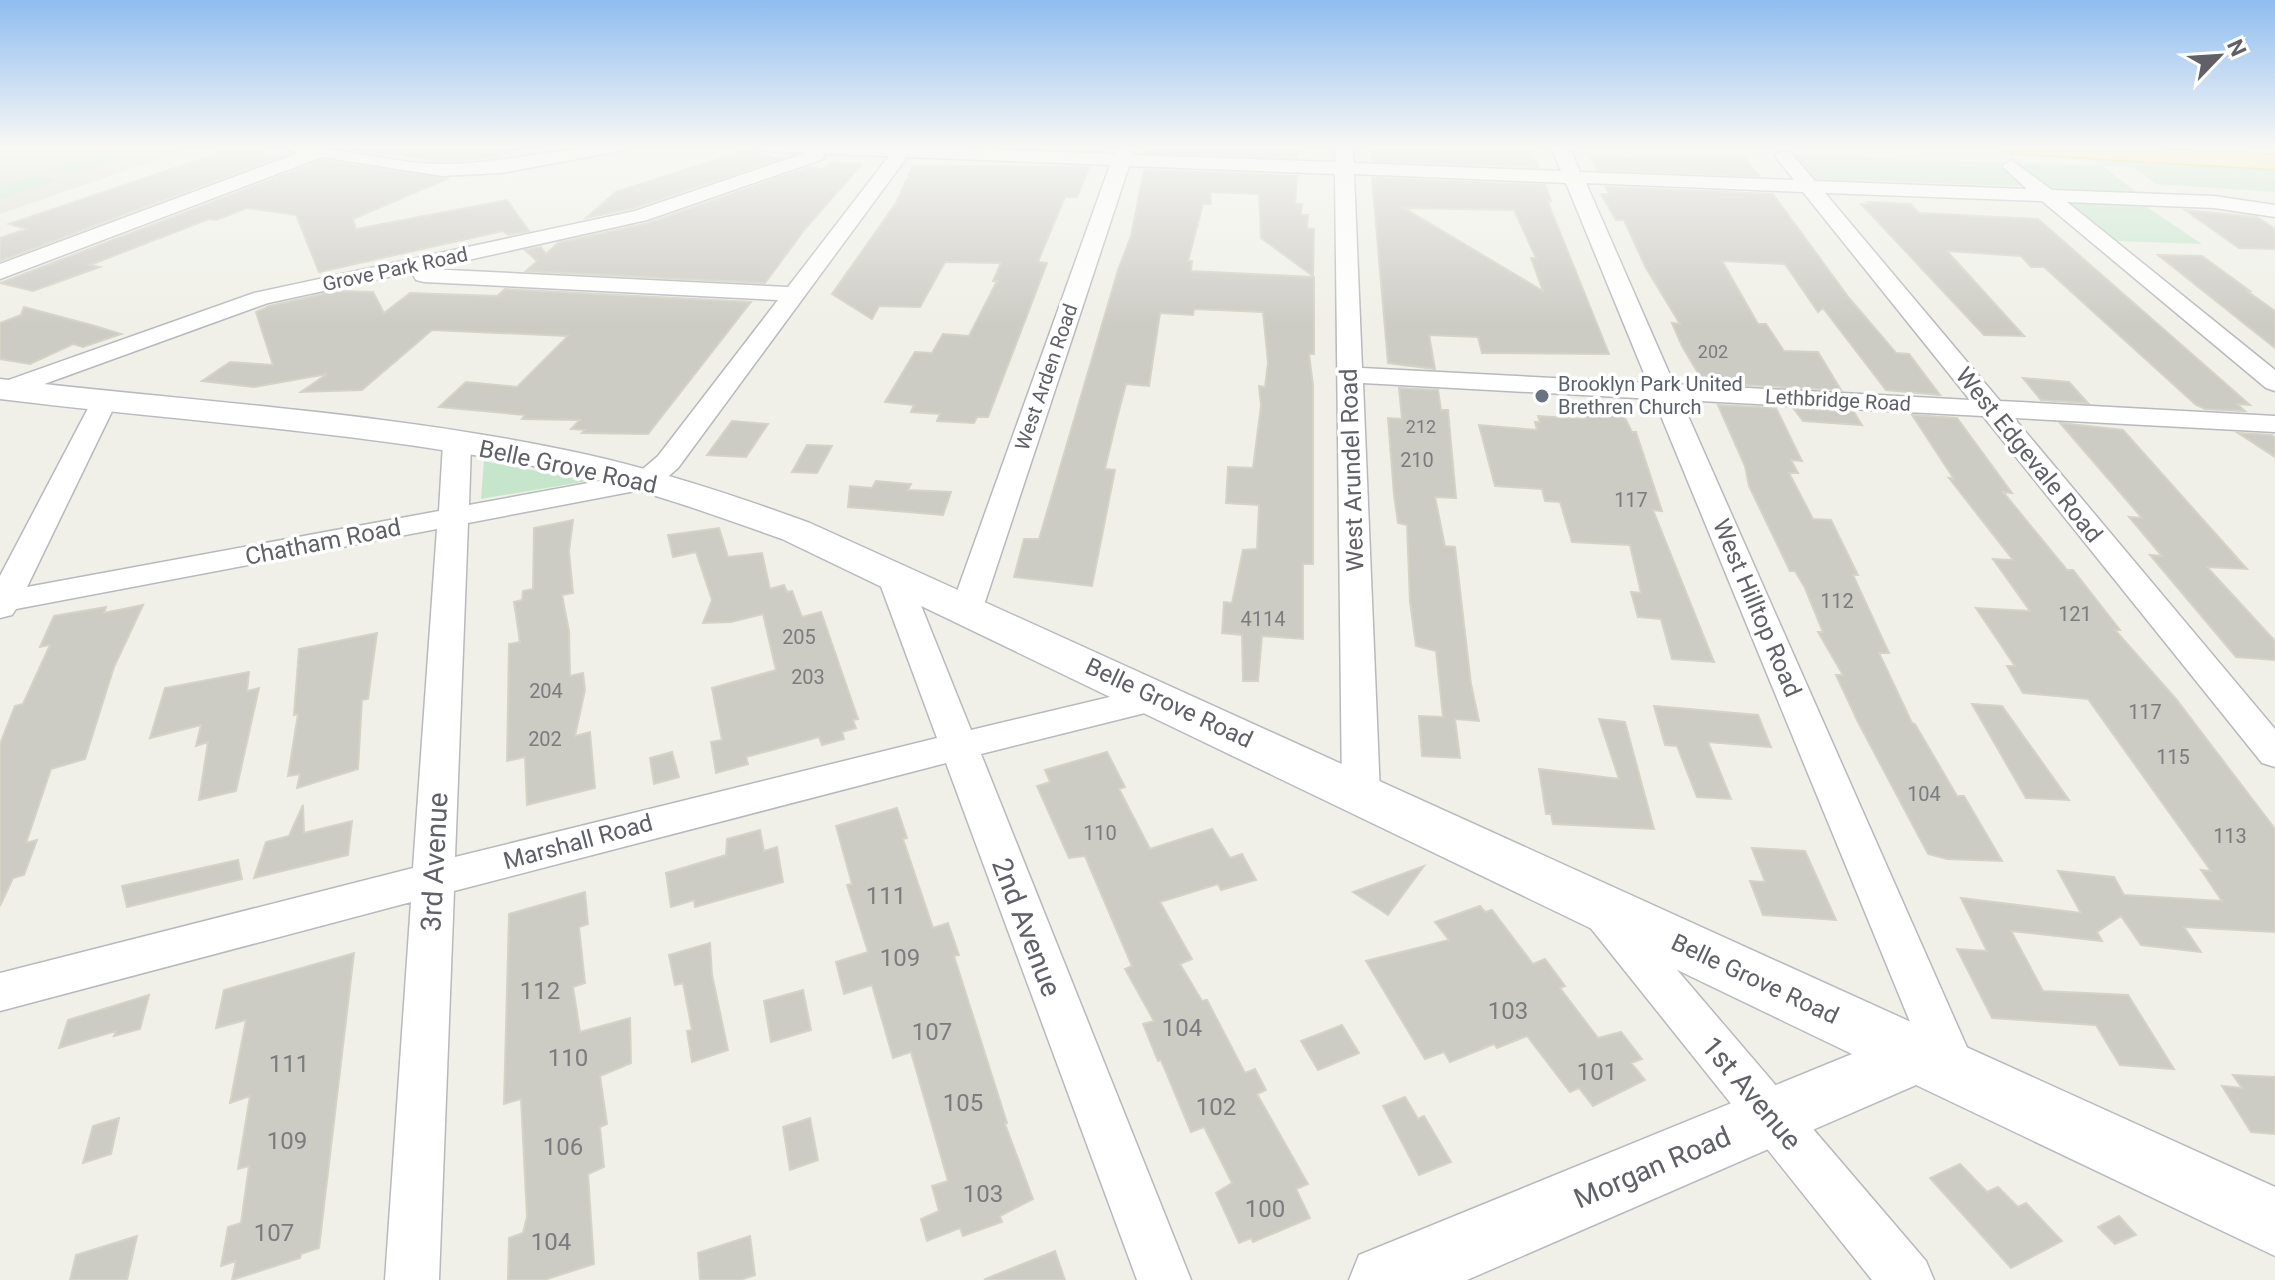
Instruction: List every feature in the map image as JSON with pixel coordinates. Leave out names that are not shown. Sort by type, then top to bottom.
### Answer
[{"type":"main road","name":"Belle Grove Road","points":[[2,389],[457,444],[553,459],[646,481],[796,531],[967,608],[2275,1222]]},
{"type":"main road","name":"Morgan Road","points":[[1384,1280],[1772,1117],[1937,1062]]},
{"type":"street","points":[[0,272],[175,206]]},
{"type":"street","name":"Grove Park Road","points":[[2,389],[262,298],[640,216],[670,206]]},
{"type":"street","points":[[646,481],[668,462],[861,206]]},
{"type":"street","name":"West Arden Road","points":[[967,608],[1106,206]]},
{"type":"street","name":"West Arundel Road","points":[[1345,206],[1361,794]]},
{"type":"street","name":"West Hilltop Road","points":[[1585,206],[1665,391],[1937,1062]]},
{"type":"street","name":"West Edgevale Road","points":[[1824,206],[2275,754]]},
{"type":"street","points":[[2060,206],[2275,383]]},
{"type":"street","points":[[2249,206],[2275,211]]},
{"type":"street","points":[[379,273],[795,294]]},
{"type":"street","name":"Lethbridge Road","points":[[1350,375],[2275,424]]},
{"type":"street","points":[[1,604],[104,401]]},
{"type":"street","name":"3rd Avenue","points":[[412,1280],[457,444]]},
{"type":"street","name":"Chatham Road","points":[[1,604],[646,481]]},
{"type":"street","name":"2nd Avenue","points":[[892,573],[1164,1280]]},
{"type":"street","name":"Marshall Road","points":[[0,992],[1156,698]]},
{"type":"street","name":"1st Avenue","points":[[1597,906],[1907,1280]]},
{"type":"shaded area","points":[[0,206],[24,206],[0,214]]},
{"type":"green space","points":[[2074,206],[2145,206],[2202,244],[2116,241]]},
{"type":"green space","points":[[484,461],[588,481],[481,499]]},
{"type":"building","points":[[63,206],[148,206],[0,261],[0,238],[26,229],[9,224]]},
{"type":"building","points":[[202,206],[384,206],[353,219],[356,229],[477,206],[511,206],[529,231],[508,235],[503,231],[319,272],[296,215],[247,208],[216,220],[209,219],[90,265],[100,267],[33,291],[0,283]]},
{"type":"building","points":[[600,206],[641,206],[634,208],[586,218]]},
{"type":"building","points":[[698,206],[825,206],[765,283],[526,271],[537,261],[525,250],[541,247],[546,254],[558,243],[648,223]]},
{"type":"building","points":[[894,206],[1061,206],[1039,259],[1039,262],[1047,263],[988,417],[977,417],[974,423],[937,421],[940,414],[911,412],[914,405],[885,402],[915,352],[932,353],[943,334],[969,336],[997,281],[993,281],[1001,263],[945,262],[920,307],[879,306],[872,319],[832,294]]},
{"type":"building","points":[[1137,206],[1203,206],[1188,261],[1192,261],[1191,271],[1314,277],[1314,354],[1309,354],[1313,385],[1313,564],[1303,564],[1303,639],[1262,636],[1258,681],[1243,681],[1242,635],[1222,633],[1224,602],[1232,603],[1243,550],[1257,549],[1259,505],[1226,503],[1228,467],[1253,468],[1261,406],[1259,386],[1265,387],[1268,363],[1263,312],[1194,309],[1193,315],[1160,313],[1149,386],[1126,384],[1116,422],[1105,469],[1115,470],[1092,586],[1014,577],[1024,539],[1039,539],[1118,270],[1131,236]]},
{"type":"building","points":[[1260,206],[1302,206],[1301,215],[1308,215],[1307,228],[1314,229],[1313,276],[1261,238]]},
{"type":"building","points":[[1374,206],[1549,206],[1609,354],[1482,353],[1478,337],[1429,335],[1435,369],[1388,363]],"holes":[[[1404,208],[1514,210],[1536,258],[1531,258],[1543,291]]]},
{"type":"building","points":[[1608,206],[1782,206],[1849,298],[1896,353],[1909,354],[1940,395],[1886,390],[1823,308],[1818,312],[1785,264],[1722,261],[1758,324],[1766,324],[1784,351],[1818,352],[1841,390],[1709,383],[1701,378],[1682,346],[1672,323],[1680,324],[1646,268],[1624,220],[1616,220]]},
{"type":"building","points":[[1863,206],[1913,206],[1919,213],[2038,219],[2250,405],[2237,404],[2245,411],[2205,409],[2196,405],[2044,267],[2031,267],[2021,256],[1947,251],[2024,336],[1984,335]]},
{"type":"building","points":[[2185,210],[2257,217],[2275,229],[2275,249],[2239,248]]},
{"type":"building","points":[[2158,255],[2202,256],[2250,291],[2247,291],[2275,311],[2275,348]]},
{"type":"building","points":[[505,289],[751,302],[648,434],[582,433],[585,430],[571,429],[580,420],[522,419],[525,415],[439,407],[466,382],[517,387],[568,336],[432,330],[362,390],[301,392],[327,374],[254,387],[202,381],[230,362],[273,365],[256,312],[269,306],[336,291],[373,292],[384,313],[410,293],[497,296]]},
{"type":"building","points":[[24,307],[121,334],[83,347],[73,344],[30,364],[0,359],[0,323],[21,315]]},
{"type":"building","points":[[2023,378],[2069,382],[2088,403],[2041,400]]},
{"type":"building","points":[[1399,388],[1438,390],[1441,410],[1448,410],[1456,498],[1435,497],[1445,546],[1455,547],[1471,684],[1479,721],[1455,719],[1460,758],[1422,756],[1419,716],[1443,717],[1436,651],[1416,646],[1410,602],[1407,525],[1398,523],[1394,495],[1388,418],[1402,419]]},
{"type":"building","points":[[1618,404],[1632,432],[1636,432],[1662,511],[1653,510],[1714,662],[1672,659],[1661,619],[1638,617],[1631,592],[1641,593],[1630,545],[1572,542],[1560,502],[1545,501],[1542,489],[1495,486],[1479,425],[1537,430],[1535,422],[1540,422],[1538,416],[1586,419],[1580,405]]},
{"type":"building","points":[[1718,405],[1776,408],[1802,461],[1791,460],[1798,473],[1789,473],[1813,519],[1831,520],[1858,575],[1853,575],[1889,653],[1879,653],[1912,723],[1957,796],[1964,796],[2002,861],[1947,859],[1928,854],[1836,675],[1843,675],[1818,632],[1823,632],[1805,588],[1795,571],[1790,571],[1749,486],[1745,466]]},
{"type":"building","points":[[1794,409],[1854,412],[1862,425],[1803,421]]},
{"type":"building","points":[[1912,415],[1957,418],[2012,493],[2003,492],[2067,570],[2073,570],[2120,630],[2115,630],[2176,699],[2275,829],[2275,932],[2184,927],[2201,952],[2141,945],[2121,916],[2097,932],[2102,941],[2011,931],[2043,991],[2128,995],[2174,1069],[2120,1065],[2096,1025],[1992,1018],[1957,949],[1987,951],[1961,898],[2081,913],[2058,871],[2114,877],[2124,895],[2222,901],[2201,870],[2211,871],[2088,699],[2023,693],[2007,666],[2015,666],[1976,608],[2030,611],[1993,559],[2013,560],[1949,478],[1954,479]]},
{"type":"building","points":[[732,421],[768,424],[746,457],[707,455]]},
{"type":"building","points":[[2060,423],[2123,430],[2247,569],[2207,567],[2275,641],[2275,660],[2236,657],[2150,555],[2162,556],[2129,517],[2142,518]]},
{"type":"building","points":[[2238,433],[2272,435],[2275,438],[2275,457]]},
{"type":"building","points":[[807,445],[832,446],[817,473],[792,472]]},
{"type":"building","points":[[876,481],[911,484],[908,490],[951,492],[943,515],[848,507],[850,486],[872,488]]},
{"type":"building","points":[[573,520],[569,551],[573,593],[562,595],[569,631],[570,676],[583,673],[585,690],[575,736],[590,732],[595,788],[527,805],[525,757],[507,761],[509,644],[520,642],[514,602],[522,600],[523,591],[533,589],[534,528]]},
{"type":"building","points":[[719,528],[728,557],[762,553],[770,589],[784,585],[787,592],[792,591],[802,617],[821,612],[858,719],[853,720],[856,728],[842,732],[844,739],[822,745],[819,737],[746,757],[748,764],[716,773],[711,742],[722,740],[712,688],[776,670],[763,614],[731,622],[703,623],[712,600],[696,552],[673,557],[668,535]]},
{"type":"building","points":[[143,605],[114,667],[85,759],[51,769],[26,843],[37,840],[24,875],[13,878],[0,906],[0,744],[15,706],[23,704],[50,645],[40,647],[54,616],[106,607],[104,613]]},
{"type":"building","points":[[377,633],[368,699],[362,700],[358,769],[297,788],[300,774],[288,776],[298,714],[294,715],[299,649]]},
{"type":"building","points":[[249,672],[247,691],[259,688],[236,791],[199,800],[208,742],[196,746],[201,725],[150,738],[165,688]]},
{"type":"building","points":[[1972,704],[2002,706],[2069,800],[2026,798]]},
{"type":"building","points":[[1654,706],[1758,715],[1771,747],[1708,742],[1731,799],[1697,797],[1677,746],[1665,745]]},
{"type":"building","points":[[1599,719],[1625,722],[1654,829],[1553,824],[1551,814],[1546,814],[1539,769],[1619,779]]},
{"type":"building","points":[[672,752],[679,777],[654,784],[650,758]]},
{"type":"building","points":[[1107,752],[1125,787],[1119,789],[1150,849],[1212,829],[1230,858],[1242,854],[1256,880],[1221,890],[1218,884],[1160,902],[1192,959],[1180,964],[1202,1001],[1207,1000],[1245,1073],[1255,1069],[1266,1090],[1257,1094],[1308,1184],[1296,1189],[1310,1218],[1253,1242],[1251,1238],[1239,1243],[1216,1193],[1232,1183],[1204,1127],[1191,1132],[1161,1060],[1158,1061],[1143,1024],[1154,1021],[1125,969],[1132,966],[1085,856],[1069,858],[1037,786],[1050,782],[1045,770]]},
{"type":"building","points":[[303,805],[304,833],[352,821],[348,855],[254,878],[266,842],[289,836]]},
{"type":"building","points":[[897,808],[907,838],[903,839],[933,928],[948,923],[959,955],[954,956],[1005,1124],[1033,1199],[1000,1216],[1002,1222],[963,1236],[960,1228],[927,1241],[921,1219],[939,1211],[932,1186],[948,1181],[911,1052],[893,1058],[872,985],[844,994],[836,962],[868,952],[847,885],[852,884],[836,826]]},
{"type":"building","points":[[760,830],[764,851],[777,847],[783,882],[695,907],[694,900],[671,907],[666,873],[726,855],[727,839]]},
{"type":"building","points":[[1752,848],[1805,851],[1836,920],[1763,915],[1750,881],[1765,882]]},
{"type":"building","points":[[238,860],[242,879],[127,907],[122,886]]},
{"type":"building","points":[[1424,866],[1388,915],[1353,892]]},
{"type":"building","points":[[585,892],[588,924],[579,927],[585,983],[573,987],[580,1032],[630,1018],[631,1063],[600,1076],[607,1124],[600,1127],[604,1167],[588,1174],[594,1264],[544,1280],[508,1280],[509,1238],[523,1233],[527,1217],[521,1099],[504,1104],[509,914]]},
{"type":"building","points":[[1480,906],[1485,912],[1492,910],[1533,964],[1545,959],[1565,986],[1560,988],[1598,1038],[1621,1032],[1642,1059],[1631,1063],[1645,1080],[1593,1106],[1579,1088],[1570,1092],[1527,1036],[1497,1048],[1494,1044],[1450,1062],[1444,1052],[1425,1059],[1366,961],[1449,940],[1435,922]]},
{"type":"building","points":[[710,943],[712,975],[728,1050],[692,1062],[687,1031],[692,1030],[683,983],[675,985],[669,955]]},
{"type":"building","points":[[354,953],[319,1248],[301,1254],[300,1258],[232,1280],[236,1261],[221,1266],[228,1227],[241,1223],[249,1166],[238,1169],[250,1096],[230,1103],[246,1020],[216,1028],[224,990]]},
{"type":"building","points":[[803,990],[811,1030],[771,1042],[764,1001]]},
{"type":"building","points":[[149,995],[140,1029],[114,1036],[116,1031],[59,1048],[68,1020]]},
{"type":"building","points":[[1342,1025],[1359,1053],[1318,1070],[1301,1041]]},
{"type":"building","points":[[2233,1075],[2275,1077],[2275,1134],[2251,1132],[2222,1086],[2242,1088]]},
{"type":"building","points":[[1405,1097],[1418,1119],[1424,1116],[1451,1162],[1419,1175],[1383,1106]]},
{"type":"building","points":[[119,1118],[111,1154],[83,1163],[93,1126]]},
{"type":"building","points":[[810,1118],[818,1160],[790,1170],[783,1127]]},
{"type":"building","points":[[1960,1164],[1987,1192],[1998,1187],[2018,1207],[2026,1203],[2062,1241],[2011,1268],[1930,1178]]},
{"type":"building","points":[[2119,1216],[2136,1235],[2115,1244],[2098,1227]]},
{"type":"building","points":[[137,1236],[127,1280],[70,1280],[76,1255]]},
{"type":"building","points":[[750,1236],[755,1275],[740,1280],[700,1280],[698,1253]]},
{"type":"building","points":[[1055,1251],[1065,1280],[985,1279]]},
{"type":"place","name":"Brooklyn Park United Brethren Church","points":[[1542,396]]}]
